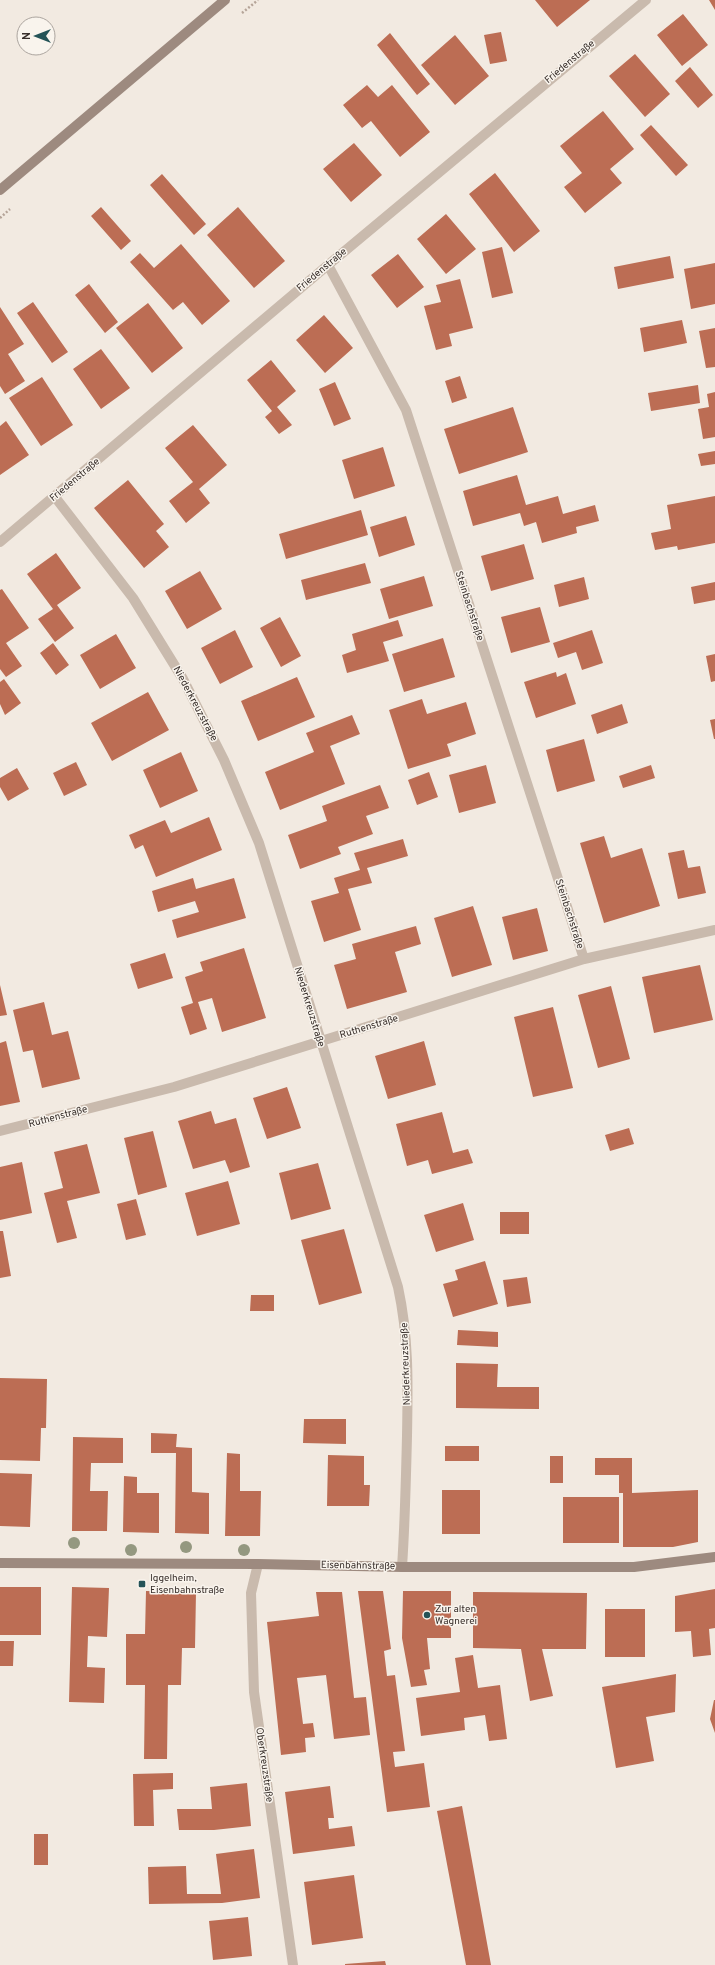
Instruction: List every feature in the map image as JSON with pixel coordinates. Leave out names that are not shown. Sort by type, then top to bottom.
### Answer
[{"type":"main road","points":[[0,190],[225,0]]},
{"type":"main road","name":"Eisenbahnstraße","points":[[0,1563],[258,1564],[402,1567],[634,1567],[715,1557]]},
{"type":"street","name":"Friedenstraße","points":[[0,542],[328,265],[646,0]]},
{"type":"street","name":"Steinbachstraße","points":[[328,265],[406,410],[584,959]]},
{"type":"street","name":"Niederkreuzstraße","points":[[55,497],[133,598],[183,679],[224,760],[259,843],[320,1042],[398,1286],[404,1313],[407,1337],[408,1383],[406,1515],[402,1567]]},
{"type":"street","name":"Ruthenstraße","points":[[0,1131],[174,1087],[584,959],[715,930]]},
{"type":"street","name":"Oberkreuzstraße","points":[[258,1564],[251,1593],[254,1692],[293,1965]]},
{"type":"building","points":[[535,0],[590,0],[557,27]]},
{"type":"building","points":[[709,0],[715,0],[715,10]]},
{"type":"building","points":[[683,14],[708,45],[682,66],[657,35]]},
{"type":"building","points":[[501,32],[507,61],[490,64],[484,35]]},
{"type":"building","points":[[390,33],[430,84],[417,95],[377,45]]},
{"type":"building","points":[[455,35],[489,76],[455,105],[421,65]]},
{"type":"building","points":[[635,54],[670,94],[645,117],[609,76]]},
{"type":"building","points":[[690,67],[713,95],[698,108],[675,81]]},
{"type":"building","points":[[367,85],[378,97],[392,85],[430,132],[400,157],[371,121],[362,128],[343,105]]},
{"type":"building","points":[[603,111],[634,149],[610,169],[622,183],[585,213],[564,187],[582,173],[560,146]]},
{"type":"building","points":[[651,125],[688,165],[676,176],[640,135]]},
{"type":"building","points":[[354,143],[382,175],[351,202],[323,169]]},
{"type":"building","points":[[495,173],[540,231],[514,252],[469,194]]},
{"type":"building","points":[[162,174],[206,224],[194,235],[150,185]]},
{"type":"building","points":[[101,207],[131,241],[121,250],[91,216]]},
{"type":"building","points":[[238,207],[285,261],[254,288],[207,235]]},
{"type":"building","points":[[446,214],[476,249],[446,274],[417,239]]},
{"type":"building","points":[[181,244],[230,301],[202,325],[183,302],[173,310],[130,262],[140,253],[154,268]]},
{"type":"building","points":[[502,247],[513,293],[492,298],[482,252]]},
{"type":"building","points":[[398,254],[424,287],[397,308],[371,275]]},
{"type":"building","points":[[670,256],[674,278],[618,289],[614,267]]},
{"type":"building","points":[[715,263],[715,304],[691,309],[684,269]]},
{"type":"building","points":[[460,279],[473,328],[449,334],[452,346],[436,350],[424,306],[441,302],[436,285]]},
{"type":"building","points":[[89,284],[118,322],[105,333],[75,295]]},
{"type":"building","points":[[33,302],[68,352],[52,363],[17,313]]},
{"type":"building","points":[[148,303],[183,348],[152,373],[116,328]]},
{"type":"building","points":[[0,307],[24,344],[8,354],[25,381],[5,394],[0,386]]},
{"type":"building","points":[[324,315],[353,348],[325,373],[296,340]]},
{"type":"building","points":[[682,320],[687,343],[644,352],[640,328]]},
{"type":"building","points":[[715,328],[715,367],[706,368],[699,331]]},
{"type":"building","points":[[101,349],[130,388],[101,409],[73,369]]},
{"type":"building","points":[[271,360],[296,391],[277,407],[292,425],[279,434],[265,417],[272,411],[247,380]]},
{"type":"building","points":[[460,376],[467,398],[452,403],[445,381]]},
{"type":"building","points":[[42,377],[73,425],[41,446],[9,398]]},
{"type":"building","points":[[335,382],[351,419],[334,426],[319,389]]},
{"type":"building","points":[[698,385],[700,403],[651,411],[648,393]]},
{"type":"building","points":[[715,392],[715,437],[703,439],[698,409],[709,407],[707,394]]},
{"type":"building","points":[[513,407],[528,452],[459,474],[444,429]]},
{"type":"building","points":[[6,421],[29,455],[0,475],[0,426]]},
{"type":"building","points":[[193,425],[227,465],[199,489],[210,503],[186,523],[169,501],[193,482],[165,448]]},
{"type":"building","points":[[383,447],[395,486],[354,499],[342,460]]},
{"type":"building","points":[[715,451],[715,464],[701,466],[698,454]]},
{"type":"building","points":[[517,475],[526,505],[558,496],[563,514],[595,505],[599,521],[576,527],[577,533],[542,543],[536,522],[524,526],[520,513],[473,526],[463,491]]},
{"type":"building","points":[[128,480],[164,524],[156,531],[169,547],[144,568],[94,508]]},
{"type":"building","points":[[715,496],[715,543],[678,550],[677,546],[655,550],[651,533],[671,529],[667,505]]},
{"type":"building","points":[[361,510],[368,535],[286,559],[279,534]]},
{"type":"building","points":[[406,516],[415,545],[379,557],[370,527]]},
{"type":"building","points":[[524,544],[534,579],[491,591],[481,556]]},
{"type":"building","points":[[56,553],[81,588],[57,605],[74,628],[55,642],[38,619],[53,609],[27,574]]},
{"type":"building","points":[[365,563],[371,583],[306,600],[301,580]]},
{"type":"building","points":[[200,571],[222,609],[187,629],[165,591]]},
{"type":"building","points":[[424,576],[433,606],[389,619],[380,589]]},
{"type":"building","points":[[584,577],[589,599],[559,607],[554,585]]},
{"type":"building","points":[[715,582],[715,600],[694,604],[691,587]]},
{"type":"building","points":[[2,589],[29,628],[6,643],[22,666],[6,677],[0,669],[0,590]]},
{"type":"building","points":[[540,607],[550,642],[511,653],[501,617]]},
{"type":"building","points":[[280,617],[301,656],[281,667],[260,628]]},
{"type":"building","points":[[398,620],[403,636],[383,642],[389,661],[347,673],[342,655],[356,650],[352,634]]},
{"type":"building","points":[[235,630],[253,667],[220,684],[201,648]]},
{"type":"building","points":[[592,630],[603,663],[582,670],[576,652],[558,658],[553,643]]},
{"type":"building","points":[[116,634],[136,668],[100,689],[80,655]]},
{"type":"building","points":[[443,638],[455,677],[404,692],[392,654]]},
{"type":"building","points":[[53,643],[69,665],[56,675],[40,653]]},
{"type":"building","points":[[715,654],[715,681],[711,682],[706,656]]},
{"type":"building","points":[[556,672],[557,677],[566,673],[576,704],[536,718],[524,682]]},
{"type":"building","points":[[297,677],[315,717],[258,741],[241,701]]},
{"type":"building","points":[[4,679],[21,703],[5,715],[0,704],[0,682]]},
{"type":"building","points":[[148,692],[169,730],[112,761],[91,723]]},
{"type":"building","points":[[422,699],[427,714],[466,702],[476,734],[447,744],[451,756],[408,769],[389,710]]},
{"type":"building","points":[[622,704],[628,723],[597,734],[591,715]]},
{"type":"building","points":[[352,715],[360,734],[330,746],[345,784],[280,810],[265,772],[314,752],[306,733]]},
{"type":"building","points":[[715,719],[715,739],[714,739],[710,720]]},
{"type":"building","points":[[584,739],[595,781],[557,792],[546,750]]},
{"type":"building","points":[[181,752],[198,791],[160,808],[143,770]]},
{"type":"building","points":[[76,762],[87,785],[64,796],[53,773]]},
{"type":"building","points":[[486,765],[496,803],[459,813],[449,775]]},
{"type":"building","points":[[651,765],[655,778],[623,788],[619,776]]},
{"type":"building","points":[[17,768],[29,789],[8,801],[0,787],[0,778]]},
{"type":"building","points":[[429,772],[438,797],[417,805],[408,780]]},
{"type":"building","points":[[380,785],[389,808],[366,816],[373,834],[338,847],[341,854],[300,869],[288,835],[327,821],[322,806]]},
{"type":"building","points":[[209,817],[222,850],[156,877],[143,845],[135,849],[129,835],[165,820],[171,833]]},
{"type":"building","points":[[604,836],[611,858],[642,848],[660,906],[604,923],[580,843]]},
{"type":"building","points":[[403,839],[408,856],[367,868],[372,883],[348,889],[361,930],[324,942],[311,901],[339,893],[334,878],[360,870],[354,853]]},
{"type":"building","points":[[684,850],[688,868],[700,866],[706,893],[678,899],[668,853]]},
{"type":"building","points":[[193,878],[196,889],[234,878],[246,918],[177,938],[172,920],[199,912],[195,901],[158,912],[152,891]]},
{"type":"building","points":[[473,906],[492,965],[452,977],[434,918]]},
{"type":"building","points":[[537,908],[548,951],[513,960],[502,917]]},
{"type":"building","points":[[416,926],[421,944],[395,952],[407,992],[347,1009],[334,965],[356,959],[352,944]]},
{"type":"building","points":[[244,948],[266,1018],[222,1032],[212,998],[198,1002],[207,1029],[190,1035],[181,1007],[193,1003],[185,977],[203,971],[200,962]]},
{"type":"building","points":[[165,953],[173,978],[138,989],[130,964]]},
{"type":"building","points":[[700,965],[713,1020],[654,1033],[642,977]]},
{"type":"building","points":[[0,985],[7,1015],[0,1016]]},
{"type":"building","points":[[611,986],[630,1059],[598,1068],[578,995]]},
{"type":"building","points":[[44,1002],[52,1035],[68,1031],[80,1079],[42,1088],[33,1050],[23,1052],[13,1010]]},
{"type":"building","points":[[553,1007],[573,1088],[533,1097],[514,1017]]},
{"type":"building","points":[[6,1041],[20,1102],[0,1106],[0,1043]]},
{"type":"building","points":[[424,1041],[436,1085],[388,1099],[375,1056]]},
{"type":"building","points":[[287,1087],[301,1128],[267,1139],[253,1098]]},
{"type":"building","points":[[211,1111],[215,1124],[236,1118],[250,1167],[230,1173],[225,1160],[193,1169],[178,1121]]},
{"type":"building","points":[[442,1112],[453,1153],[468,1149],[473,1163],[432,1174],[428,1160],[407,1166],[396,1124]]},
{"type":"building","points":[[629,1128],[634,1144],[610,1151],[605,1135]]},
{"type":"building","points":[[153,1131],[167,1187],[138,1195],[124,1138]]},
{"type":"building","points":[[87,1144],[100,1193],[67,1201],[77,1238],[57,1243],[44,1193],[63,1188],[54,1152]]},
{"type":"building","points":[[22,1162],[32,1213],[0,1220],[0,1167]]},
{"type":"building","points":[[318,1163],[331,1209],[291,1220],[279,1173]]},
{"type":"building","points":[[228,1181],[240,1224],[197,1236],[185,1193]]},
{"type":"building","points":[[136,1199],[146,1235],[126,1240],[117,1204]]},
{"type":"building","points":[[463,1203],[474,1240],[436,1252],[424,1215]]},
{"type":"building","points":[[500,1212],[529,1212],[529,1234],[500,1234]]},
{"type":"building","points":[[344,1229],[362,1293],[319,1305],[301,1240]]},
{"type":"building","points":[[0,1231],[3,1231],[11,1276],[0,1278]]},
{"type":"building","points":[[485,1261],[498,1304],[453,1317],[443,1284],[458,1280],[455,1270]]},
{"type":"building","points":[[527,1277],[531,1303],[507,1307],[503,1280]]},
{"type":"building","points":[[251,1295],[274,1295],[274,1311],[250,1311]]},
{"type":"building","points":[[458,1330],[498,1332],[498,1347],[457,1345]]},
{"type":"building","points":[[456,1363],[498,1364],[497,1387],[539,1387],[539,1409],[456,1408]]},
{"type":"building","points":[[0,1378],[47,1379],[46,1428],[41,1428],[40,1461],[0,1460]]},
{"type":"building","points":[[304,1419],[346,1419],[346,1444],[303,1443]]},
{"type":"building","points":[[151,1433],[177,1434],[176,1447],[192,1448],[192,1492],[209,1493],[209,1534],[175,1533],[176,1453],[151,1453]]},
{"type":"building","points":[[73,1437],[123,1438],[123,1463],[91,1463],[90,1491],[108,1491],[107,1531],[72,1531]]},
{"type":"building","points":[[445,1446],[479,1446],[479,1461],[445,1461]]},
{"type":"building","points":[[227,1453],[240,1454],[240,1491],[261,1491],[260,1536],[225,1536]]},
{"type":"building","points":[[328,1455],[364,1456],[364,1485],[370,1485],[369,1506],[327,1506]]},
{"type":"building","points":[[550,1456],[563,1456],[563,1483],[550,1483]]},
{"type":"building","points":[[595,1458],[632,1458],[632,1493],[698,1490],[698,1542],[673,1547],[623,1547],[623,1493],[619,1493],[619,1475],[595,1475]]},
{"type":"building","points":[[0,1473],[32,1474],[30,1527],[0,1526]]},
{"type":"building","points":[[124,1476],[137,1477],[137,1493],[159,1493],[159,1533],[123,1532]]},
{"type":"building","points":[[442,1490],[480,1490],[480,1534],[442,1534]]},
{"type":"building","points":[[563,1497],[619,1497],[619,1543],[563,1543]]},
{"type":"building","points":[[0,1587],[41,1587],[41,1635],[0,1635]]},
{"type":"building","points":[[72,1587],[109,1588],[107,1637],[88,1636],[87,1667],[105,1668],[104,1703],[69,1702]]},
{"type":"building","points":[[715,1589],[715,1628],[709,1629],[711,1655],[693,1657],[691,1631],[675,1632],[675,1596]]},
{"type":"building","points":[[146,1591],[196,1592],[195,1648],[182,1648],[181,1685],[168,1685],[167,1759],[144,1759],[145,1685],[126,1685],[126,1634],[145,1634]]},
{"type":"building","points":[[358,1591],[383,1591],[391,1649],[384,1651],[387,1676],[395,1675],[405,1751],[393,1752],[395,1767],[424,1763],[430,1807],[387,1812]]},
{"type":"building","name":"Zur alten Wagnerei","points":[[403,1591],[451,1591],[451,1638],[427,1638],[430,1669],[424,1670],[427,1685],[411,1687],[402,1638]]},
{"type":"building","points":[[316,1592],[342,1592],[354,1698],[366,1697],[370,1735],[334,1739],[326,1675],[297,1678],[303,1724],[313,1723],[315,1737],[305,1738],[306,1752],[281,1755],[267,1622],[319,1616]]},
{"type":"building","points":[[473,1592],[587,1593],[586,1649],[542,1649],[553,1696],[530,1701],[521,1649],[473,1648]]},
{"type":"building","points":[[605,1609],[645,1609],[645,1657],[605,1657]]},
{"type":"building","points":[[0,1641],[14,1641],[13,1666],[0,1666]]},
{"type":"building","points":[[473,1655],[478,1688],[500,1685],[507,1739],[489,1741],[485,1715],[464,1718],[465,1730],[421,1736],[416,1698],[460,1692],[455,1658]]},
{"type":"building","points":[[676,1674],[675,1712],[646,1717],[654,1761],[616,1768],[602,1687]]},
{"type":"building","points":[[715,1700],[715,1733],[710,1719]]},
{"type":"building","points":[[173,1773],[173,1789],[153,1790],[154,1826],[134,1826],[133,1774]]},
{"type":"building","points":[[247,1783],[251,1826],[214,1830],[179,1830],[177,1809],[212,1809],[210,1787]]},
{"type":"building","points":[[330,1786],[334,1818],[328,1818],[329,1829],[352,1826],[355,1846],[293,1854],[285,1792]]},
{"type":"building","points":[[462,1806],[491,1965],[466,1965],[437,1811]]},
{"type":"building","points":[[34,1834],[48,1834],[48,1865],[34,1865]]},
{"type":"building","points":[[254,1849],[260,1898],[222,1903],[149,1904],[148,1867],[186,1866],[187,1894],[221,1894],[216,1854]]},
{"type":"building","points":[[354,1875],[363,1938],[312,1945],[304,1882]]},
{"type":"building","points":[[248,1917],[252,1956],[213,1960],[209,1921]]},
{"type":"building","points":[[385,1961],[386,1965],[345,1965],[345,1964]]},
{"type":"place","name":"Iggelheim, Eisenbahnstraße","points":[[142,1584]]},
{"type":"place","name":"Zur alten Wagnerei","points":[[427,1615]]}]
